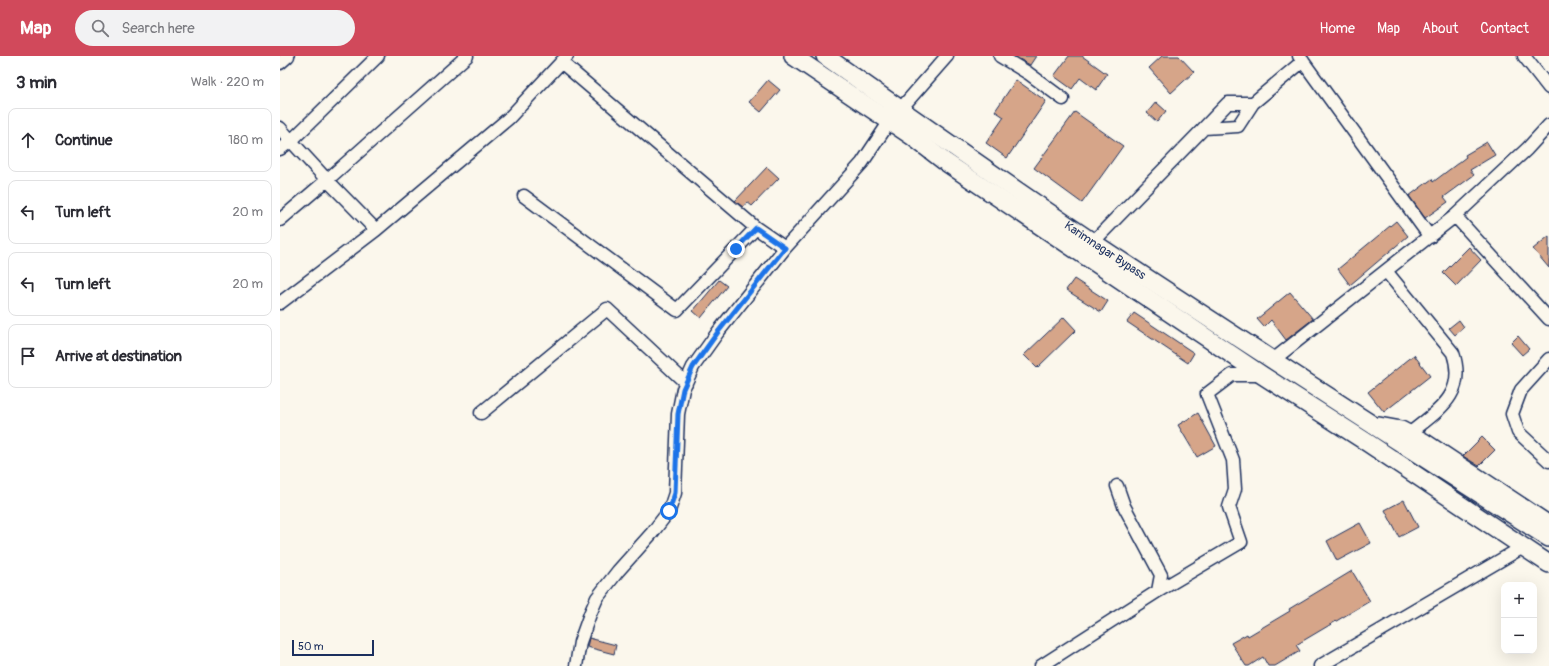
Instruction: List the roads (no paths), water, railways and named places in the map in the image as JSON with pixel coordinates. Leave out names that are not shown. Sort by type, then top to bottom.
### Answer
[{"type":"highway","name":"Karimnagar Bypass","points":[[793,56],[896,115],[1390,437],[1549,538]]},
{"type":"highway","name":"Karimnagar Bypass","points":[[825,56],[896,115],[913,137],[944,161],[1262,375],[1368,443],[1549,564]]},
{"type":"highway","points":[[1370,424],[1401,430],[1424,442],[1549,524]]},
{"type":"street","points":[[280,63],[288,56]]},
{"type":"street","points":[[280,149],[291,141],[378,56]]},
{"type":"street","points":[[280,220],[467,56]]},
{"type":"street","points":[[576,666],[580,642],[590,614],[598,598],[618,571],[652,533],[669,511],[675,493],[678,414],[683,389],[693,367],[718,332],[785,248],[862,163],[896,115],[947,56]]},
{"type":"street","points":[[1000,56],[1028,73],[1063,99]]},
{"type":"street","points":[[1524,56],[1549,88]]},
{"type":"street","points":[[1201,132],[1238,126],[1253,103],[1301,58],[1430,237]]},
{"type":"street","points":[[280,303],[376,230],[509,118],[564,59],[756,228],[785,248]]},
{"type":"street","points":[[1093,242],[1228,103],[1253,103]]},
{"type":"street","points":[[1273,360],[1455,216],[1527,150],[1549,125]]},
{"type":"street","points":[[280,128],[327,180],[376,230]]},
{"type":"street","points":[[524,196],[677,310],[756,228]]},
{"type":"street","points":[[1455,216],[1549,319]]},
{"type":"street","points":[[1386,271],[1453,353],[1457,366],[1457,381],[1452,393],[1442,407],[1409,434]]},
{"type":"street","points":[[481,413],[607,309],[686,383]]},
{"type":"street","points":[[1549,359],[1520,390],[1512,414],[1518,432],[1549,461]]},
{"type":"street","points":[[1041,666],[1158,591],[1241,542],[1229,507],[1235,489],[1233,460],[1207,394],[1232,375],[1262,375]]},
{"type":"street","points":[[1117,486],[1124,506],[1161,575],[1158,591]]},
{"type":"street","points":[[1320,666],[1522,546]]}]
